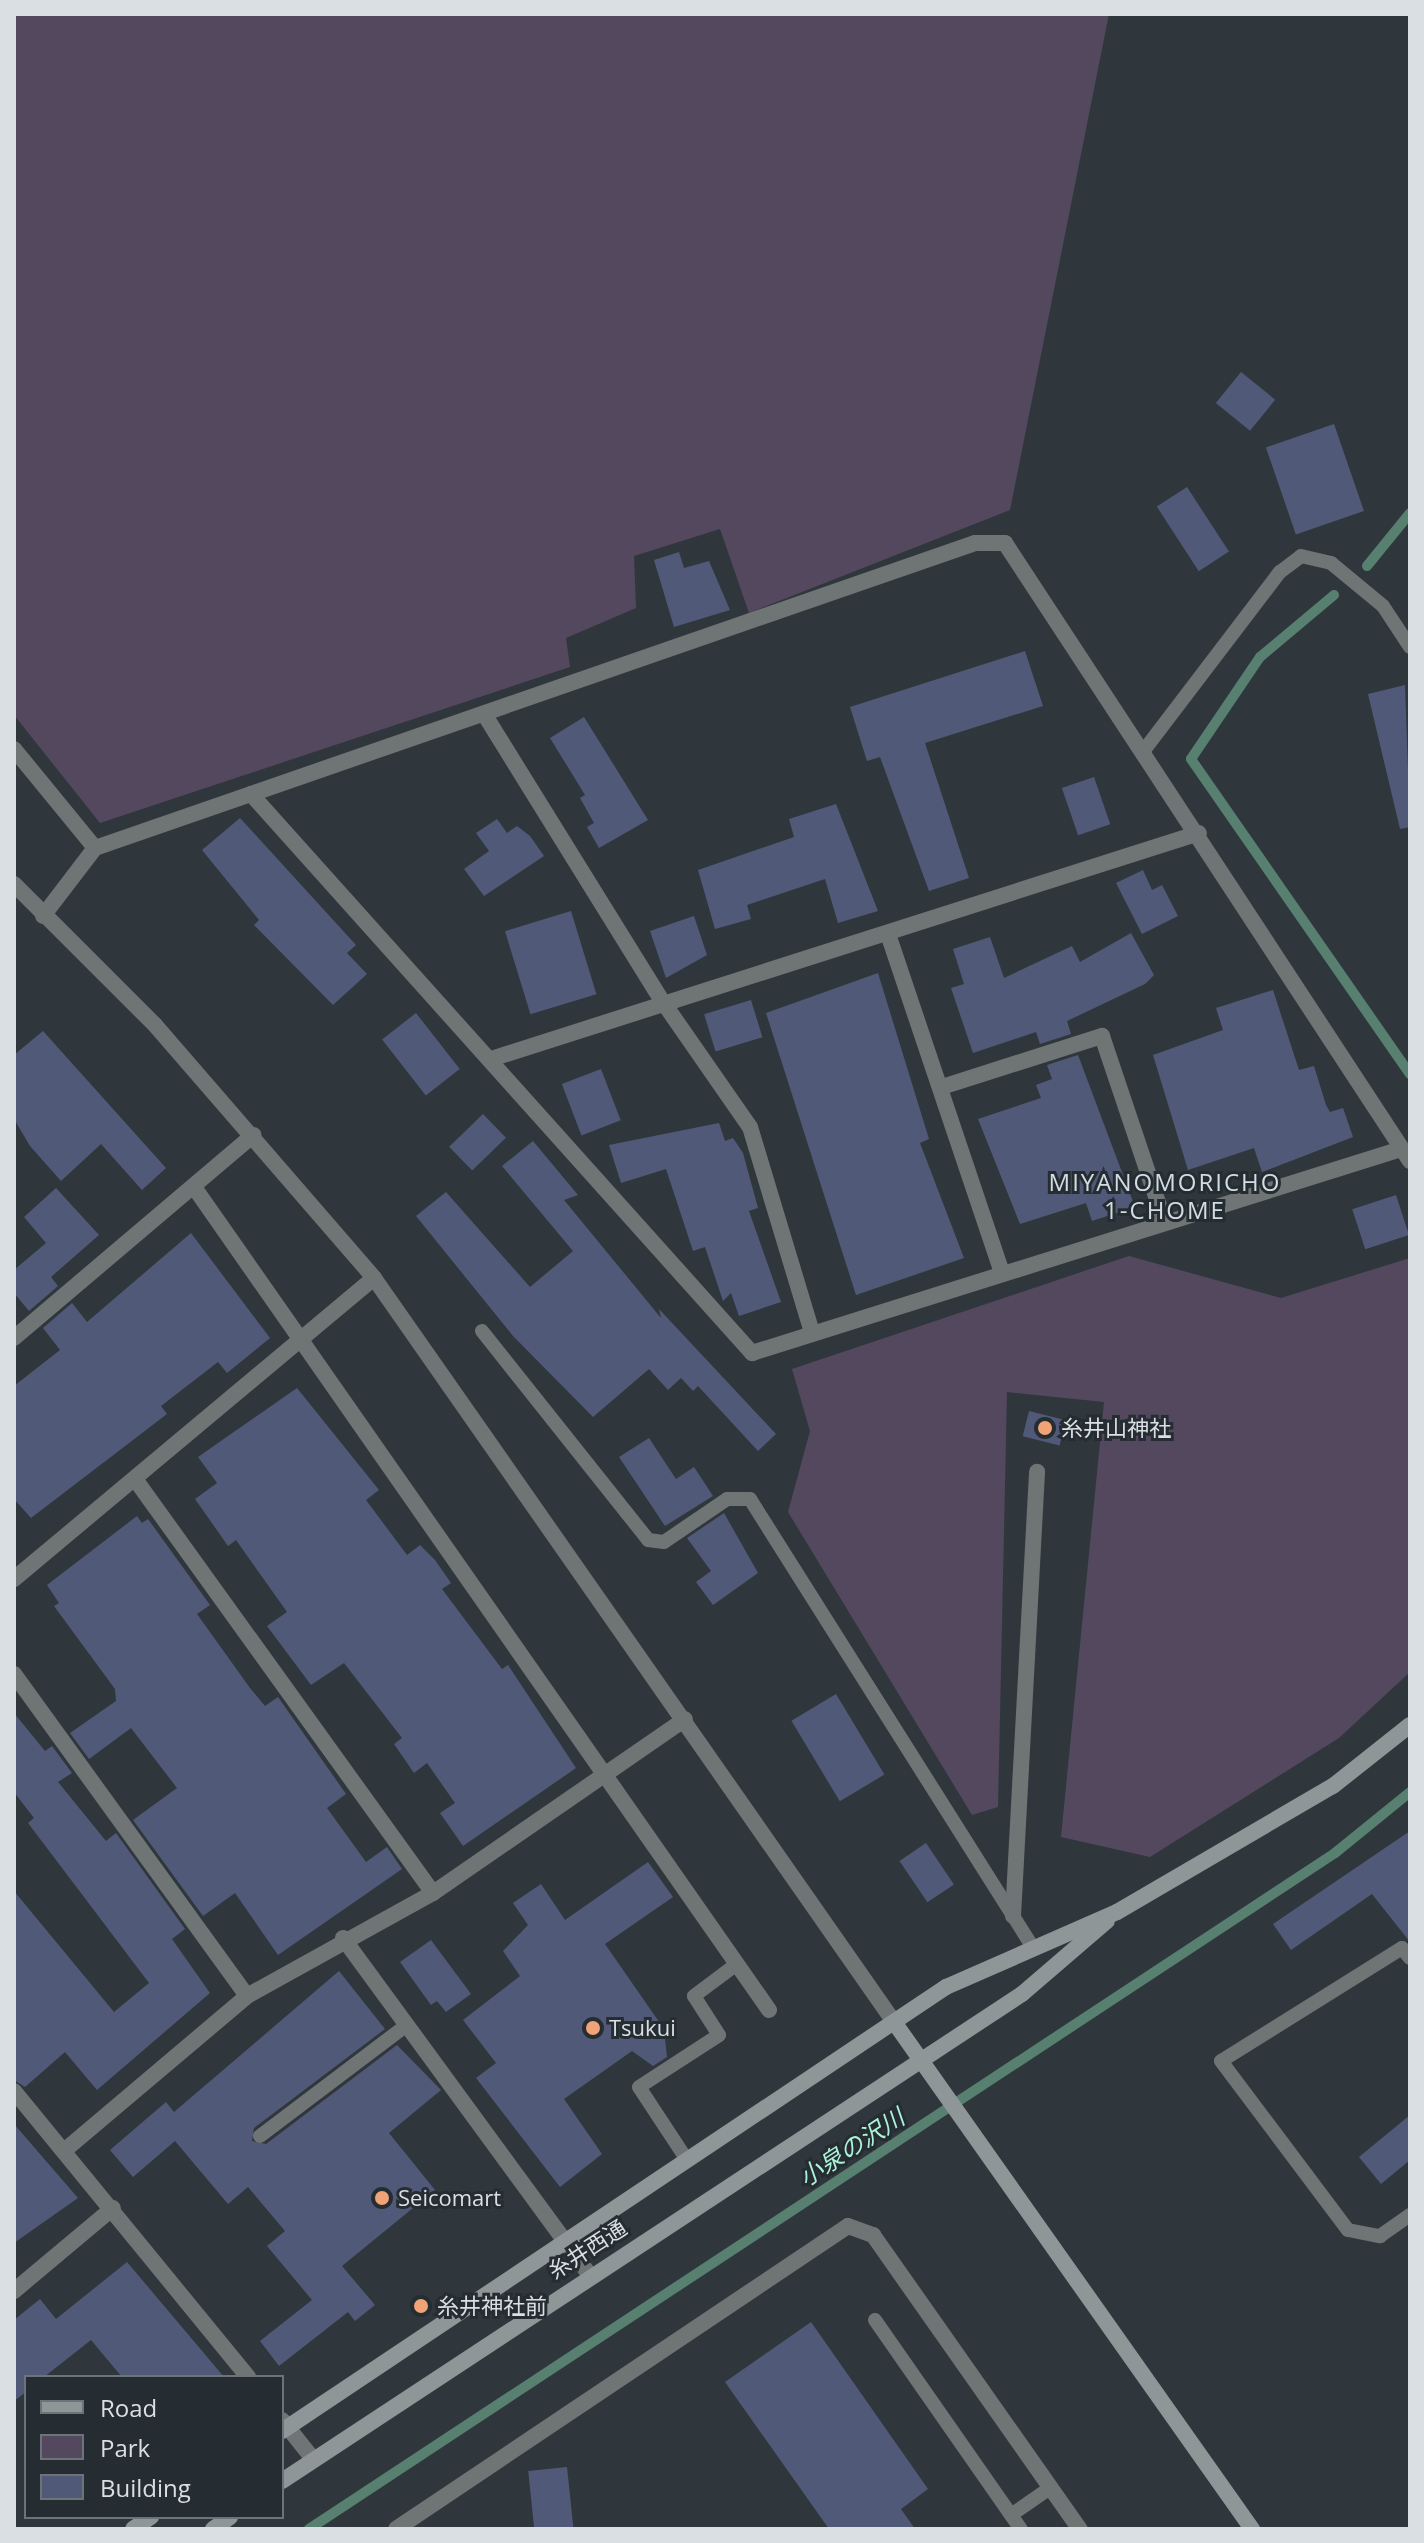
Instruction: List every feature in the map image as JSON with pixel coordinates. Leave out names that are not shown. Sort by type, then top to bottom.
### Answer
[{"type":"street","points":[[43,916],[95,848],[251,794],[486,717],[975,543],[1005,543],[1145,749],[1405,1155],[1002,1272],[752,1353],[251,794]]},
{"type":"street","points":[[486,717],[663,1002],[750,1127],[812,1332]]},
{"type":"street","points":[[14,749],[95,848]]},
{"type":"street","points":[[491,1059],[1199,833]]},
{"type":"street","points":[[14,884],[155,1025],[374,1278],[685,1719],[964,2125],[1252,2529]]},
{"type":"street","points":[[888,934],[945,1086],[1002,1272]]},
{"type":"street","points":[[945,1086],[1102,1036],[1165,1223]]},
{"type":"street","points":[[14,1338],[253,1135]]},
{"type":"street","points":[[194,1187],[303,1338],[769,2010]]},
{"type":"street","points":[[14,1579],[374,1278]]},
{"type":"street","points":[[1013,1916],[1037,1472]]},
{"type":"street","points":[[135,1479],[433,1893]]},
{"type":"street","points":[[14,1674],[247,1996]]},
{"type":"street","points":[[65,2150],[247,1996],[343,1938],[433,1893],[685,1719]]},
{"type":"street","points":[[1117,1912],[1333,1786],[1410,1725]]},
{"type":"street","name":"糸井西通","points":[[284,2426],[946,1987],[1032,1946],[1117,1912]]},
{"type":"street","name":"糸井西通","points":[[284,2480],[589,2274],[1022,1994],[1117,1912]]},
{"type":"street","points":[[343,1938],[589,2274]]},
{"type":"street","points":[[14,2091],[113,2208],[246,2375]]},
{"type":"street","points":[[14,2291],[113,2208]]},
{"type":"street","points":[[396,2529],[848,2226],[873,2235],[1080,2529]]},
{"type":"street","points":[[284,2426],[313,2459]]},
{"type":"lane","points":[[1145,749],[1280,572],[1301,556],[1331,563],[1383,606],[1410,647]]},
{"type":"lane","points":[[482,1331],[648,1540],[664,1542],[727,1499],[750,1499],[1032,1946]]},
{"type":"lane","points":[[1410,1958],[1402,1948],[1221,2061],[1348,2230],[1380,2236],[1410,2215]]},
{"type":"lane","points":[[687,2160],[639,2087],[719,2035],[694,1996],[737,1964]]},
{"type":"lane","points":[[260,2136],[407,2025]]},
{"type":"lane","points":[[875,2320],[1021,2529]]},
{"type":"lane","points":[[1011,2515],[1050,2488]]},
{"type":"green space","points":[[14,14],[1109,14],[1010,510],[749,613],[720,529],[634,556],[636,608],[566,638],[570,667],[100,823],[14,715]]},
{"type":"green space","points":[[1129,1256],[1281,1298],[1410,1258],[1410,1672],[1339,1738],[1150,1857],[1061,1837],[1104,1402],[1007,1392],[998,1807],[972,1815],[788,1512],[810,1431],[792,1369]]},
{"type":"building","points":[[1241,372],[1275,400],[1250,431],[1216,403]]},
{"type":"building","points":[[1334,424],[1364,511],[1296,534],[1266,447]]},
{"type":"building","points":[[1187,487],[1229,552],[1199,571],[1157,507]]},
{"type":"building","points":[[679,552],[684,568],[709,561],[730,610],[674,627],[654,560]]},
{"type":"building","points":[[1025,651],[1043,706],[925,743],[969,878],[929,891],[880,757],[867,761],[850,707]]},
{"type":"building","points":[[1405,685],[1410,827],[1400,829],[1368,694]]},
{"type":"building","points":[[584,717],[648,820],[599,848],[587,827],[594,823],[580,798],[585,795],[550,738]]},
{"type":"building","points":[[1094,777],[1110,824],[1078,835],[1062,788]]},
{"type":"building","points":[[836,804],[878,911],[838,923],[825,879],[747,905],[751,919],[715,929],[698,870],[794,837],[789,819]]},
{"type":"building","points":[[240,818],[356,945],[347,953],[367,974],[333,1005],[254,925],[259,920],[202,850]]},
{"type":"building","points":[[497,819],[507,833],[517,826],[530,836],[544,856],[484,896],[464,869],[489,851],[476,833]]},
{"type":"building","points":[[1143,870],[1152,890],[1162,885],[1178,916],[1142,934],[1116,883]]},
{"type":"building","points":[[571,911],[596,994],[530,1014],[505,931]]},
{"type":"building","points":[[694,916],[707,955],[666,978],[650,931]]},
{"type":"building","points":[[1131,933],[1154,975],[1145,984],[1067,1021],[1071,1034],[1040,1044],[1036,1032],[973,1053],[951,988],[964,984],[953,949],[990,937],[1004,978],[1072,946],[1080,962]]},
{"type":"building","points":[[878,973],[929,1139],[920,1143],[964,1258],[856,1295],[766,1013]]},
{"type":"building","points":[[1273,990],[1299,1070],[1314,1066],[1326,1105],[1330,1112],[1343,1108],[1353,1137],[1262,1172],[1254,1148],[1188,1170],[1153,1055],[1223,1030],[1216,1008]]},
{"type":"building","points":[[751,1000],[762,1037],[716,1052],[704,1014]]},
{"type":"building","points":[[416,1013],[460,1069],[426,1095],[382,1039]]},
{"type":"building","points":[[43,1031],[166,1168],[142,1190],[101,1144],[61,1181],[30,1146],[14,1119],[14,1055]]},
{"type":"building","points":[[1078,1055],[1135,1207],[1092,1221],[1086,1203],[1020,1224],[978,1119],[1041,1098],[1036,1085],[1052,1079],[1047,1065]]},
{"type":"building","points":[[601,1069],[621,1120],[581,1135],[562,1084]]},
{"type":"building","points":[[483,1114],[506,1138],[472,1170],[449,1147]]},
{"type":"building","points":[[719,1123],[725,1141],[733,1138],[743,1153],[758,1208],[749,1211],[781,1302],[739,1316],[731,1293],[723,1301],[705,1247],[693,1251],[666,1169],[621,1183],[609,1145]]},
{"type":"building","points":[[533,1141],[578,1195],[564,1200],[661,1318],[659,1309],[776,1434],[758,1451],[698,1386],[693,1391],[681,1378],[668,1390],[649,1369],[593,1417],[513,1336],[416,1216],[446,1192],[530,1287],[573,1251],[502,1166]]},
{"type":"building","points":[[56,1188],[99,1235],[51,1277],[58,1286],[29,1311],[14,1293],[14,1270],[46,1243],[24,1217]]},
{"type":"building","points":[[1396,1195],[1409,1235],[1365,1249],[1352,1209]]},
{"type":"building","points":[[191,1233],[270,1338],[227,1373],[218,1362],[161,1406],[167,1414],[31,1518],[14,1499],[14,1386],[60,1350],[43,1328],[72,1303],[87,1322]]},
{"type":"building","points":[[297,1388],[379,1490],[366,1500],[407,1555],[420,1545],[435,1560],[451,1583],[442,1589],[502,1669],[508,1665],[576,1768],[463,1846],[440,1813],[455,1803],[427,1763],[414,1773],[394,1744],[402,1738],[344,1663],[311,1685],[267,1626],[287,1612],[236,1540],[228,1546],[195,1499],[217,1483],[198,1457]]},
{"type":"building","name":"糸井山神社","points":[[1029,1411],[1066,1420],[1060,1445],[1023,1436]]},
{"type":"building","points":[[649,1438],[676,1479],[694,1467],[713,1496],[665,1526],[619,1457]]},
{"type":"building","points":[[724,1513],[758,1573],[713,1605],[696,1582],[711,1571],[687,1538]]},
{"type":"building","points":[[137,1516],[142,1523],[148,1519],[210,1605],[197,1614],[250,1688],[265,1706],[278,1697],[346,1794],[327,1808],[366,1862],[387,1847],[402,1869],[278,1955],[235,1893],[203,1916],[133,1820],[177,1788],[131,1728],[89,1759],[70,1733],[116,1701],[115,1689],[54,1606],[59,1603],[47,1585]]},
{"type":"building","points":[[836,1694],[884,1775],[840,1801],[791,1721]]},
{"type":"building","points":[[14,1713],[45,1751],[52,1746],[72,1773],[58,1782],[106,1841],[116,1833],[185,1929],[172,1939],[210,1993],[97,2090],[65,2052],[25,2087],[14,2080],[14,1891],[114,2012],[149,1983],[28,1823],[34,1818],[14,1792]]},
{"type":"building","points":[[1410,1831],[1410,1942],[1372,1894],[1291,1950],[1273,1924]]},
{"type":"building","points":[[926,1843],[954,1884],[927,1902],[899,1861]]},
{"type":"building","points":[[648,1862],[673,1897],[605,1944],[664,2029],[667,2057],[653,2066],[632,2051],[564,2099],[602,2154],[560,2187],[476,2078],[496,2063],[463,2020],[520,1976],[503,1951],[528,1925],[513,1903],[541,1884],[565,1920]]},
{"type":"building","points":[[431,1940],[471,1994],[446,2012],[437,2001],[431,2005],[400,1962]]},
{"type":"building","points":[[339,1971],[385,2029],[254,2128],[252,2141],[266,2144],[397,2045],[441,2090],[389,2133],[435,2190],[342,2266],[375,2305],[355,2321],[348,2312],[279,2366],[260,2341],[312,2300],[267,2246],[285,2231],[248,2187],[228,2204],[175,2141],[133,2177],[110,2150],[166,2102],[174,2112]]},
{"type":"building","points":[[1410,2115],[1410,2160],[1381,2184],[1359,2157]]},
{"type":"building","points":[[14,2124],[78,2198],[14,2243]]},
{"type":"building","points":[[127,2262],[222,2375],[120,2375],[91,2340],[47,2375],[24,2375],[24,2394],[14,2401],[14,2320],[40,2299],[56,2319]]},
{"type":"building","points":[[811,2322],[928,2489],[901,2509],[915,2529],[829,2529],[725,2382]]},
{"type":"building","points":[[567,2467],[573,2529],[534,2529],[528,2471]]},
{"type":"waterway","points":[[1367,566],[1410,513]]},
{"type":"waterway","points":[[1334,595],[1260,657],[1191,759],[1410,1074]]},
{"type":"waterway","name":"小泉の沢川","points":[[309,2529],[1335,1853],[1410,1792]]},
{"type":"place","name":"糸井山神社","points":[[1045,1428]]},
{"type":"place","name":"Tsukui","points":[[593,2028]]},
{"type":"place","name":"Seicomart","points":[[382,2198]]},
{"type":"place","name":"糸井神社前","points":[[421,2306]]},
{"type":"district","name":"MIYANOMORICHO 1-CHOME","points":[[1165,1196]]}]
